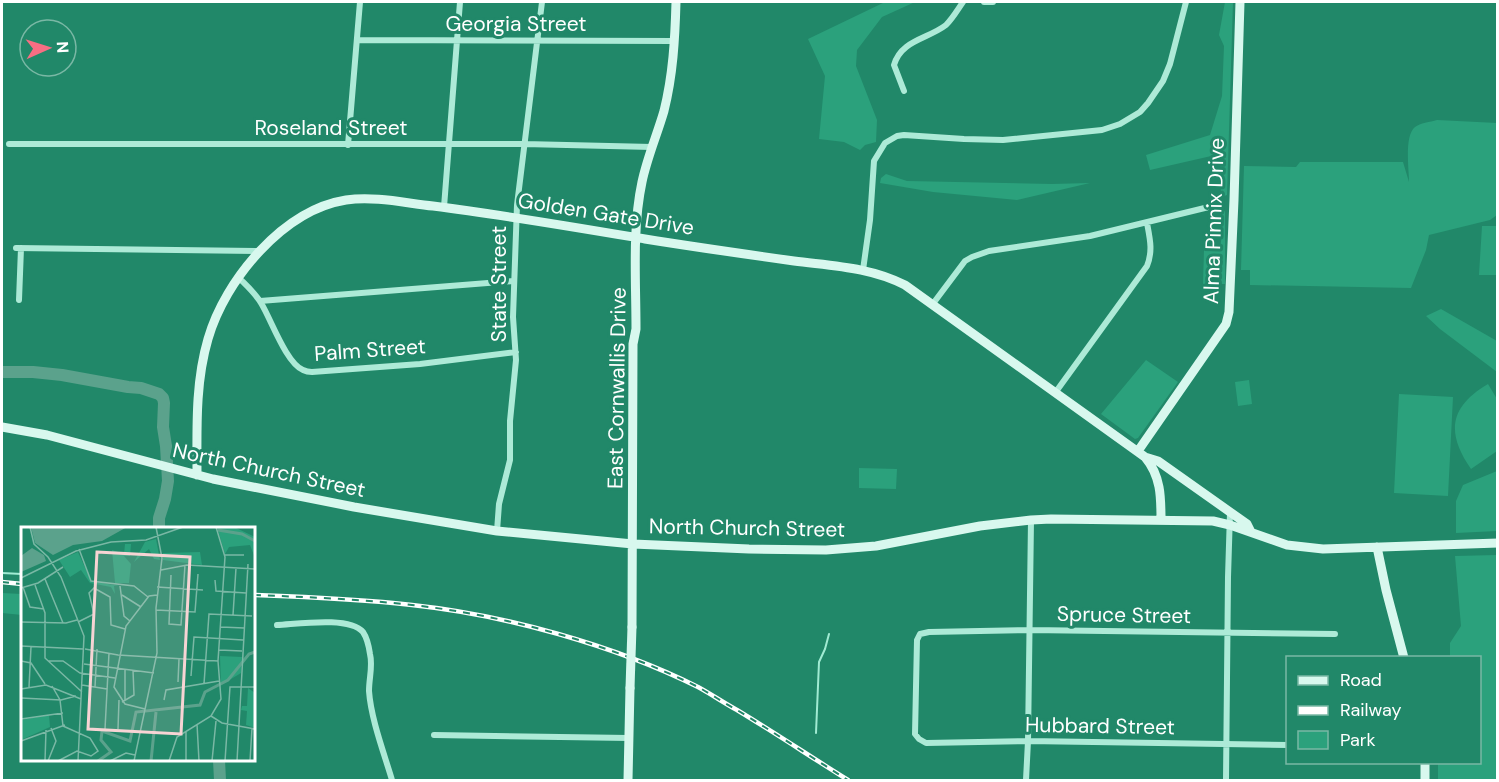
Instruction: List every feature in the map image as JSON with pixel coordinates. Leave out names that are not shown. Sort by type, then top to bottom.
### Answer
[{"type":"main road","name":"East Cornwallis Drive","points":[[628,780],[633,544],[633,344],[636,329],[639,202],[642,181],[668,95],[674,58],[676,2]]},
{"type":"main road","name":"Alma Pinnix Drive","points":[[1141,454],[1226,324],[1229,312],[1240,2]]},
{"type":"main road","name":"Golden Gate Drive","points":[[197,475],[199,389],[204,355],[216,317],[226,298],[258,251],[303,215],[326,205],[347,200],[366,199],[444,207],[863,270],[883,275],[905,285],[1141,454],[1149,462],[1161,489],[1161,520]]},
{"type":"main road","name":"North Church Street","points":[[2,427],[47,435],[197,475],[354,507],[497,531],[633,544],[826,550],[876,546],[980,526],[1051,519],[1213,521],[1292,546],[1323,549],[1497,543]]},
{"type":"main road","name":"Golden Gate Drive","points":[[1141,454],[1158,461],[1246,524],[1251,532]]},
{"type":"main road","points":[[1377,547],[1404,656]]},
{"type":"main road","points":[[1425,764],[1425,780]]},
{"type":"street","points":[[348,145],[360,2]]},
{"type":"street","points":[[444,207],[460,2]]},
{"type":"street","name":"State Street","points":[[497,531],[499,504],[510,465],[510,421],[516,352],[513,329],[513,281],[516,218],[542,2]]},
{"type":"street","points":[[904,91],[894,65],[899,53],[916,40],[945,26],[963,2]]},
{"type":"street","points":[[984,2],[993,2]]},
{"type":"street","points":[[863,270],[870,220],[874,161],[885,143],[904,135],[1003,140],[1102,130],[1120,124],[1140,112],[1148,104],[1163,81],[1186,2]]},
{"type":"street","name":"Georgia Street","points":[[358,40],[675,41]]},
{"type":"street","name":"Roseland Street","points":[[9,144],[524,144],[652,147]]},
{"type":"street","points":[[932,305],[965,261],[989,251],[1080,238],[1217,205]]},
{"type":"street","points":[[1055,393],[1147,266],[1151,245],[1147,223]]},
{"type":"street","points":[[19,300],[18,248],[258,251]]},
{"type":"street","name":"Palm Street","points":[[239,278],[260,301],[288,357],[304,371],[420,364],[516,352]]},
{"type":"street","points":[[260,301],[513,281]]},
{"type":"street","points":[[1226,780],[1230,513]]},
{"type":"street","points":[[1026,780],[1031,520]]},
{"type":"street","points":[[277,625],[335,622],[353,626],[362,631],[372,665],[369,676],[369,693],[392,780]]},
{"type":"street","name":"Spruce Street","points":[[915,734],[917,640],[920,634],[1030,630],[1335,634]]},
{"type":"street","name":"Hubbard Street","points":[[915,734],[926,743],[1028,741],[1286,745]]},
{"type":"street","points":[[434,735],[629,738]]},
{"type":"green space","points":[[885,2],[915,2],[882,17],[857,50],[856,66],[877,120],[876,142],[865,145],[860,150],[844,142],[819,139],[825,76],[808,39]]},
{"type":"green space","points":[[1225,2],[1233,2],[1227,195],[1221,197],[1220,154],[1150,170],[1146,155],[1210,135],[1222,96],[1224,46],[1219,35]]},
{"type":"green space","points":[[1437,120],[1497,123],[1497,215],[1490,220],[1429,235],[1426,250],[1411,288],[1250,285],[1250,270],[1241,270],[1244,166],[1296,167],[1300,162],[1403,162],[1409,182],[1408,145],[1412,131],[1420,124]]},
{"type":"green space","points":[[886,174],[907,181],[1090,183],[1017,200],[933,192],[880,183],[881,178]]},
{"type":"green space","points":[[1225,211],[1225,284],[1203,284],[1204,250],[1220,250],[1222,233],[1218,213]]},
{"type":"green space","points":[[1482,226],[1497,226],[1497,275],[1479,275]]},
{"type":"green space","points":[[1441,309],[1497,341],[1497,372],[1426,316]]},
{"type":"green space","points":[[1146,360],[1178,382],[1135,439],[1101,414]]},
{"type":"green space","points":[[1249,380],[1252,404],[1238,406],[1235,382]]},
{"type":"green space","points":[[1488,384],[1497,399],[1497,451],[1471,469],[1458,444],[1455,432],[1456,422],[1465,402]]},
{"type":"green space","points":[[1399,394],[1453,397],[1448,496],[1394,493]]},
{"type":"green space","points":[[859,468],[897,469],[896,489],[859,488]]},
{"type":"green space","points":[[1497,471],[1497,531],[1456,533],[1456,501],[1463,485]]},
{"type":"green space","points":[[1497,555],[1497,780],[1438,780],[1438,764],[1481,764],[1481,656],[1450,656],[1450,643],[1461,626],[1455,556]]},
{"type":"green space","points":[[2,593],[21,594],[21,615],[2,613]]},
{"type":"waterway","points":[[2,372],[62,375],[141,388],[159,394],[164,403],[163,427],[168,481],[159,527]]},
{"type":"waterway","points":[[2,573],[21,574]]},
{"type":"waterway","points":[[816,733],[819,662],[829,634]]},
{"type":"waterway","points":[[219,761],[220,780]]},
{"type":"railway","points":[[2,582],[21,584]]},
{"type":"railway","points":[[255,595],[372,601],[448,610],[521,624],[595,645],[698,687],[848,780]]}]
